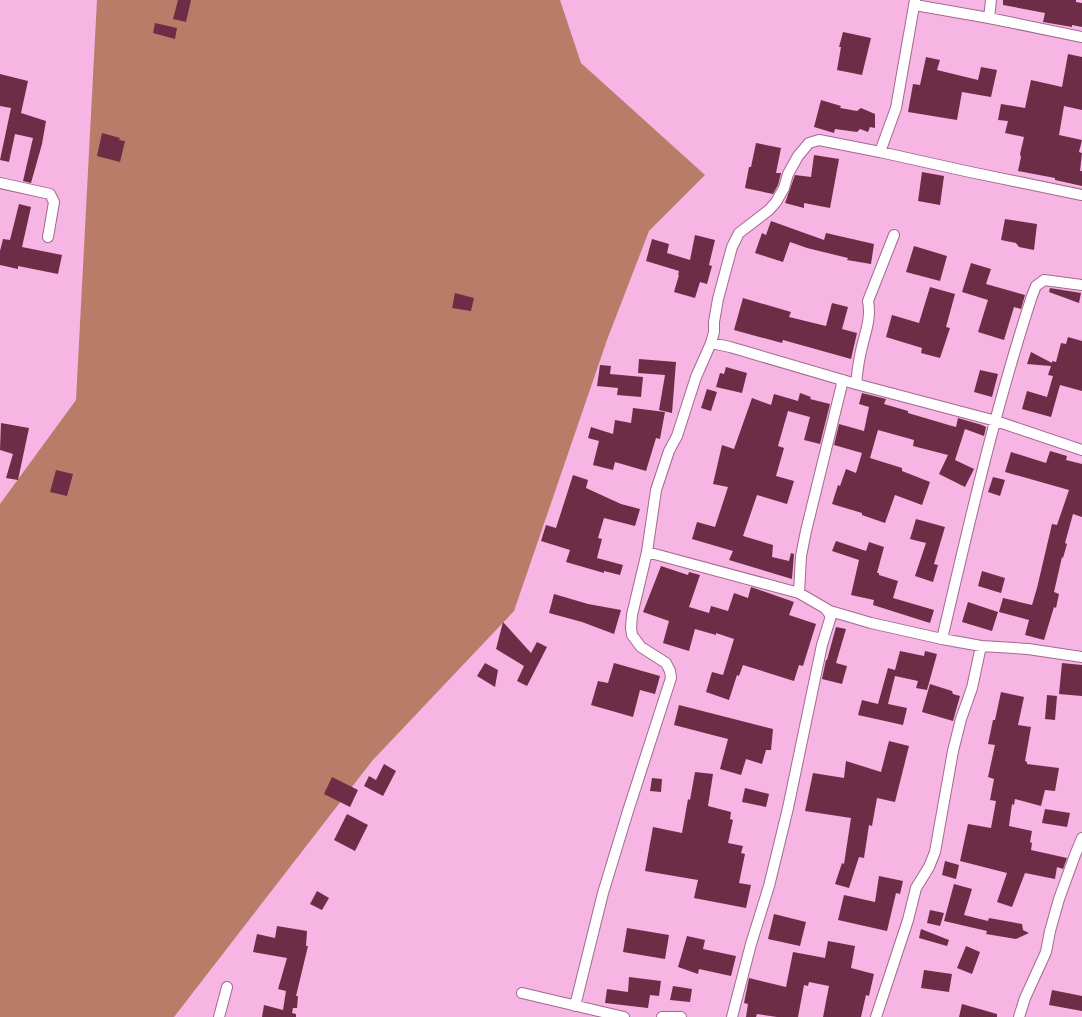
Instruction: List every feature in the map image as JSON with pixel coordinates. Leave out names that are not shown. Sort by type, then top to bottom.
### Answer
[{"type":"street","points":[[989,18],[991,0]]},
{"type":"street","points":[[880,152],[896,108],[915,2],[1082,37]]},
{"type":"street","points":[[575,1006],[603,893],[671,678],[666,663],[641,647],[632,635],[630,628],[647,552],[656,490],[669,451],[677,436],[696,377],[711,343],[718,299],[732,247],[739,233],[769,210],[776,202],[798,156],[809,143],[820,140],[1082,195]]},
{"type":"street","points":[[0,184],[50,194],[54,202],[48,237]]},
{"type":"street","points":[[856,384],[870,311],[868,301],[894,235]]},
{"type":"street","points":[[942,639],[975,501],[1022,326],[1032,296],[1036,286],[1044,280],[1082,285]]},
{"type":"street","points":[[711,343],[996,421],[1082,450]]},
{"type":"street","points":[[799,593],[801,556],[806,531],[843,380]]},
{"type":"street","points":[[647,552],[799,593],[825,609],[863,620],[942,639],[982,646],[1028,649],[1082,657]]},
{"type":"street","points":[[732,1017],[751,944],[769,886],[788,808],[822,645],[832,616],[825,609]]},
{"type":"street","points":[[876,1017],[908,920],[916,888],[929,867],[934,852],[953,751],[961,719],[972,688],[982,646]]},
{"type":"street","points":[[1019,1017],[1025,998],[1046,952],[1059,899],[1082,838]]},
{"type":"street","points":[[219,1017],[227,987]]},
{"type":"street","points":[[522,993],[624,1017]]},
{"type":"street","points":[[662,1017],[681,1017]]},
{"type":"shaded area","points":[[97,0],[560,0],[581,63],[705,175],[649,231],[607,340],[514,611],[372,761],[174,1017],[0,1017],[0,504],[76,400]]},
{"type":"building","points":[[178,0],[191,0],[186,22],[173,19]]},
{"type":"building","points":[[1003,0],[1076,0],[1076,2],[1082,3],[1082,27],[1043,22],[1045,13],[1003,5]]},
{"type":"building","points":[[155,23],[177,28],[175,39],[153,33]]},
{"type":"building","points":[[843,32],[871,38],[862,75],[837,70],[841,47],[839,47]]},
{"type":"building","points":[[1068,54],[1082,57],[1082,110],[1064,106],[1059,135],[1082,140],[1079,152],[1082,153],[1080,171],[1082,171],[1082,186],[1055,180],[1055,178],[1018,171],[1024,137],[1005,133],[1008,121],[998,120],[1001,104],[1025,108],[1031,80],[1062,87]]},
{"type":"building","points":[[926,57],[940,60],[937,70],[978,80],[981,67],[997,70],[991,97],[962,92],[957,120],[908,112],[913,84],[920,85]]},
{"type":"building","points":[[0,74],[28,81],[21,113],[46,121],[42,144],[31,183],[23,181],[33,138],[15,134],[9,162],[0,160],[11,108],[0,106]]},
{"type":"building","points":[[821,100],[841,106],[840,108],[857,111],[861,108],[875,114],[875,128],[870,127],[868,132],[860,129],[857,132],[835,129],[834,133],[814,127]]},
{"type":"building","points":[[102,133],[125,141],[120,162],[97,156]]},
{"type":"building","points":[[756,143],[781,148],[776,173],[781,173],[773,194],[745,188]]},
{"type":"building","points":[[814,155],[839,159],[830,208],[804,203],[804,208],[785,203],[795,175],[811,177]]},
{"type":"building","points":[[922,172],[944,176],[940,205],[918,201]]},
{"type":"building","points":[[19,204],[31,207],[22,247],[62,255],[58,274],[18,266],[18,269],[0,265],[0,251],[3,239],[10,240]]},
{"type":"building","points":[[1005,219],[1037,224],[1034,250],[1001,240]]},
{"type":"building","points":[[771,221],[824,240],[826,233],[874,244],[871,264],[847,260],[848,258],[790,242],[783,262],[755,253],[762,233],[766,235]]},
{"type":"building","points":[[695,235],[715,240],[709,265],[712,266],[707,284],[700,282],[695,298],[674,292],[679,271],[646,261],[652,239],[669,244],[667,253],[690,260]]},
{"type":"building","points":[[914,246],[947,256],[940,281],[906,272]]},
{"type":"building","points":[[971,263],[991,269],[986,284],[1025,295],[1021,309],[1014,307],[1004,340],[978,332],[988,300],[962,292]]},
{"type":"building","points":[[930,287],[955,294],[946,327],[950,328],[940,358],[921,353],[922,348],[886,337],[892,315],[919,323]]},
{"type":"building","points":[[1050,288],[1081,293],[1079,303],[1049,292]]},
{"type":"building","points":[[455,293],[474,298],[471,311],[452,308]]},
{"type":"building","points":[[743,298],[791,312],[789,317],[826,326],[832,303],[848,307],[842,329],[857,333],[851,359],[783,340],[782,343],[734,330]]},
{"type":"building","points":[[1068,337],[1082,341],[1082,391],[1060,385],[1051,417],[1022,409],[1027,391],[1047,397],[1053,376],[1048,375],[1051,366],[1027,364],[1031,352],[1052,363],[1052,361],[1056,362],[1061,343],[1066,344]]},
{"type":"building","points":[[639,359],[676,362],[672,413],[659,410],[665,375],[638,373]]},
{"type":"building","points":[[600,365],[611,366],[610,374],[643,377],[641,397],[617,395],[618,388],[597,386]]},
{"type":"building","points":[[726,367],[747,373],[742,393],[716,387],[720,373],[724,374]]},
{"type":"building","points":[[980,370],[998,374],[992,397],[974,392]]},
{"type":"building","points":[[707,389],[717,392],[711,411],[701,408]]},
{"type":"building","points":[[800,393],[811,397],[810,399],[830,404],[820,444],[804,440],[810,417],[788,411],[778,446],[784,448],[776,476],[794,481],[787,504],[757,495],[743,536],[773,545],[772,557],[789,561],[791,553],[794,554],[792,579],[729,560],[733,551],[692,539],[697,522],[715,527],[728,487],[713,484],[722,445],[734,449],[752,398],[771,405],[774,394],[798,401]]},
{"type":"building","points":[[862,393],[886,399],[884,404],[908,411],[908,413],[952,426],[956,427],[958,418],[986,427],[984,436],[965,429],[955,460],[974,469],[965,487],[939,474],[948,455],[913,446],[914,440],[878,430],[870,458],[902,468],[902,471],[930,482],[922,505],[895,495],[885,523],[862,515],[862,513],[832,504],[846,469],[856,473],[862,453],[834,445],[839,424],[864,431],[869,407],[859,404]]},
{"type":"building","points":[[633,408],[665,412],[660,439],[656,438],[646,471],[615,462],[613,470],[593,465],[599,441],[588,438],[591,427],[613,434],[615,420],[631,423]]},
{"type":"building","points":[[1,423],[29,428],[18,480],[6,478],[13,454],[0,450]]},
{"type":"building","points":[[1050,451],[1067,456],[1066,460],[1082,464],[1082,517],[1073,514],[1054,592],[1059,594],[1056,608],[1054,607],[1044,640],[1025,635],[1029,620],[999,612],[1003,598],[1032,605],[1052,524],[1057,525],[1069,490],[1005,472],[1011,452],[1046,463]]},
{"type":"building","points":[[56,470],[73,474],[67,496],[50,492]]},
{"type":"building","points":[[573,475],[588,480],[586,488],[621,504],[640,509],[635,526],[604,518],[598,538],[602,539],[597,558],[623,565],[620,575],[604,571],[604,573],[566,562],[570,550],[541,541],[546,525],[556,528]]},
{"type":"building","points":[[993,477],[1005,480],[1000,496],[988,492]]},
{"type":"building","points":[[916,519],[945,527],[934,564],[938,565],[933,582],[915,576],[926,543],[910,539]]},
{"type":"building","points":[[836,541],[866,551],[869,542],[884,547],[877,573],[898,581],[893,598],[934,610],[930,623],[873,605],[874,600],[851,595],[859,560],[832,551]]},
{"type":"building","points":[[661,566],[688,575],[689,572],[700,575],[689,607],[709,613],[711,606],[728,611],[734,593],[748,598],[751,587],[794,602],[789,615],[816,624],[803,666],[799,665],[794,681],[743,665],[739,676],[737,675],[729,700],[706,692],[712,672],[723,675],[734,639],[695,629],[689,651],[663,643],[669,621],[643,612]]},
{"type":"building","points":[[982,571],[1005,578],[1001,593],[978,586]]},
{"type":"building","points":[[554,594],[588,604],[621,610],[614,634],[582,622],[549,613]]},
{"type":"building","points":[[968,602],[998,612],[992,631],[962,622]]},
{"type":"building","points":[[503,622],[531,653],[537,642],[547,647],[527,686],[517,681],[524,666],[496,649]]},
{"type":"building","points":[[836,627],[846,629],[836,663],[847,666],[842,684],[822,679]]},
{"type":"building","points":[[900,651],[924,656],[925,651],[937,654],[927,690],[916,688],[918,681],[895,676],[888,704],[907,708],[903,725],[858,715],[862,700],[878,704],[888,668],[895,670]]},
{"type":"building","points":[[485,663],[498,670],[495,687],[477,676]]},
{"type":"building","points":[[614,663],[660,676],[655,694],[640,690],[633,717],[591,705],[598,681],[608,683]]},
{"type":"building","points":[[1062,663],[1082,665],[1082,696],[1059,694]]},
{"type":"building","points":[[930,684],[952,691],[953,694],[960,696],[953,721],[922,712]]},
{"type":"building","points":[[1001,692],[1024,697],[1018,725],[1031,727],[1025,761],[1027,764],[1059,768],[1055,791],[1045,790],[1041,806],[1015,799],[1014,805],[1012,804],[1009,826],[1032,831],[1031,850],[1067,858],[1063,869],[1057,867],[1055,879],[1025,873],[1012,907],[997,902],[1007,873],[960,861],[968,824],[991,828],[996,801],[990,800],[994,779],[988,777],[995,745],[988,744]]},
{"type":"building","points":[[1047,695],[1057,696],[1055,720],[1045,719]]},
{"type":"building","points":[[679,705],[773,729],[771,750],[766,750],[762,764],[746,759],[741,775],[720,769],[728,739],[674,725]]},
{"type":"building","points":[[889,741],[909,746],[895,802],[877,798],[872,826],[869,825],[864,858],[859,857],[849,888],[835,884],[842,863],[844,864],[851,818],[805,811],[813,773],[844,778],[846,761],[881,772]]},
{"type":"building","points":[[384,764],[396,771],[383,796],[364,786],[369,776],[376,780]]},
{"type":"building","points":[[695,772],[713,774],[708,806],[731,812],[730,819],[733,820],[728,843],[743,846],[741,853],[745,854],[739,883],[751,885],[746,908],[694,898],[698,880],[645,871],[653,827],[682,833]]},
{"type":"building","points":[[332,777],[358,790],[350,807],[324,794]]},
{"type":"building","points":[[652,778],[662,779],[661,792],[650,791]]},
{"type":"building","points":[[745,788],[769,794],[766,807],[742,802]]},
{"type":"building","points":[[1045,809],[1070,813],[1067,827],[1042,823]]},
{"type":"building","points":[[347,814],[368,825],[355,851],[334,840]]},
{"type":"building","points":[[945,861],[959,865],[956,879],[942,875]]},
{"type":"building","points":[[879,876],[903,881],[900,894],[896,893],[887,931],[838,920],[844,895],[875,902]]},
{"type":"building","points":[[954,884],[972,889],[964,915],[988,921],[989,918],[1022,924],[1023,930],[1029,933],[1016,939],[986,934],[987,931],[944,921]]},
{"type":"building","points":[[317,891],[329,898],[322,910],[310,904]]},
{"type":"building","points":[[930,910],[944,913],[940,926],[927,923]]},
{"type":"building","points":[[774,914],[806,922],[800,946],[768,939]]},
{"type":"building","points":[[277,926],[307,931],[306,946],[308,946],[296,996],[298,996],[297,1008],[293,1008],[292,1013],[296,1014],[296,1017],[262,1017],[264,1005],[283,1010],[286,991],[278,989],[287,958],[253,952],[257,934],[275,938]]},
{"type":"building","points":[[627,928],[669,935],[665,959],[623,952]]},
{"type":"building","points":[[921,929],[949,940],[947,946],[919,938]]},
{"type":"building","points":[[687,936],[705,940],[703,949],[736,956],[731,976],[699,969],[698,974],[678,967]]},
{"type":"building","points":[[828,941],[855,946],[851,968],[874,974],[869,996],[866,995],[861,1017],[823,1017],[829,986],[809,982],[808,986],[804,985],[798,1017],[777,1017],[757,1014],[756,1017],[746,1017],[748,1004],[744,1003],[749,978],[786,987],[793,952],[825,958]]},
{"type":"building","points":[[966,946],[980,952],[972,974],[957,968]]},
{"type":"building","points":[[924,970],[952,974],[949,992],[921,988]]},
{"type":"building","points":[[629,977],[661,981],[659,996],[650,995],[648,1008],[605,1003],[607,989],[628,992]]},
{"type":"building","points":[[673,986],[692,989],[690,1002],[670,1000]]},
{"type":"building","points":[[1052,990],[1082,996],[1082,1011],[1049,1005]]},
{"type":"building","points":[[962,1004],[997,1014],[997,1017],[959,1017]]}]
